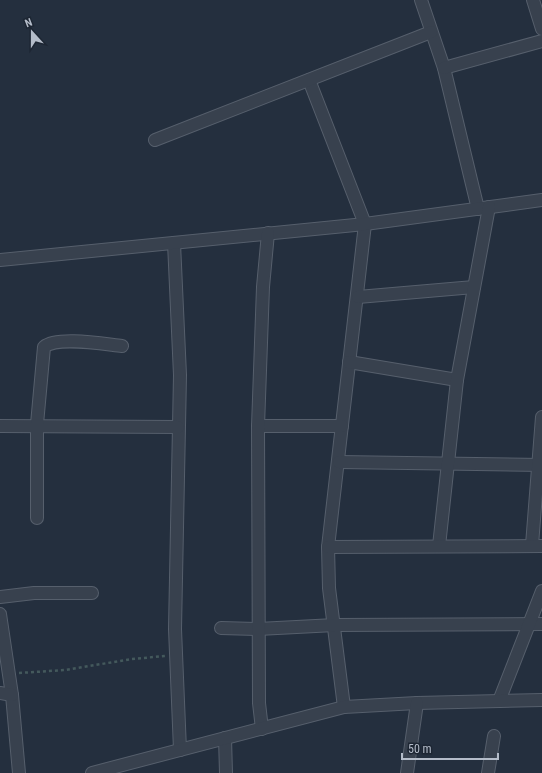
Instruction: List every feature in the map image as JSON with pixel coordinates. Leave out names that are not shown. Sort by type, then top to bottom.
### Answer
[{"type":"street","points":[[421,0],[444,68],[484,208],[474,287],[457,380],[439,546]]},
{"type":"street","points":[[533,0],[542,29]]},
{"type":"street","points":[[155,140],[431,32]]},
{"type":"street","points":[[444,68],[542,41]]},
{"type":"street","points":[[309,80],[365,224],[339,462],[333,490],[328,547],[329,588],[335,625],[344,707]]},
{"type":"street","points":[[0,260],[365,224],[542,200]]},
{"type":"street","points":[[262,729],[259,703],[258,629],[258,426],[263,287],[268,233]]},
{"type":"street","points":[[174,243],[180,375],[175,629],[180,750]]},
{"type":"street","points":[[358,297],[474,287]]},
{"type":"street","points":[[37,518],[37,424],[44,348],[49,343],[60,342],[122,346]]},
{"type":"street","points":[[349,362],[457,380]]},
{"type":"street","points":[[328,547],[537,545],[542,418]]},
{"type":"street","points":[[0,426],[37,424],[178,427]]},
{"type":"street","points":[[258,426],[342,426]]},
{"type":"street","points":[[339,462],[540,465]]},
{"type":"street","points":[[499,701],[542,591]]},
{"type":"street","points":[[0,597],[34,592],[92,593]]},
{"type":"street","points":[[0,614],[9,673],[6,694],[19,773]]},
{"type":"street","points":[[221,628],[258,629],[335,625],[542,624]]},
{"type":"street","points":[[92,773],[344,707],[417,703],[542,700]]},
{"type":"street","points":[[407,773],[417,703]]},
{"type":"street","points":[[488,773],[494,736]]},
{"type":"street","points":[[225,738],[226,773]]},
{"type":"path","points":[[9,673],[65,670],[132,659],[176,655]]}]
